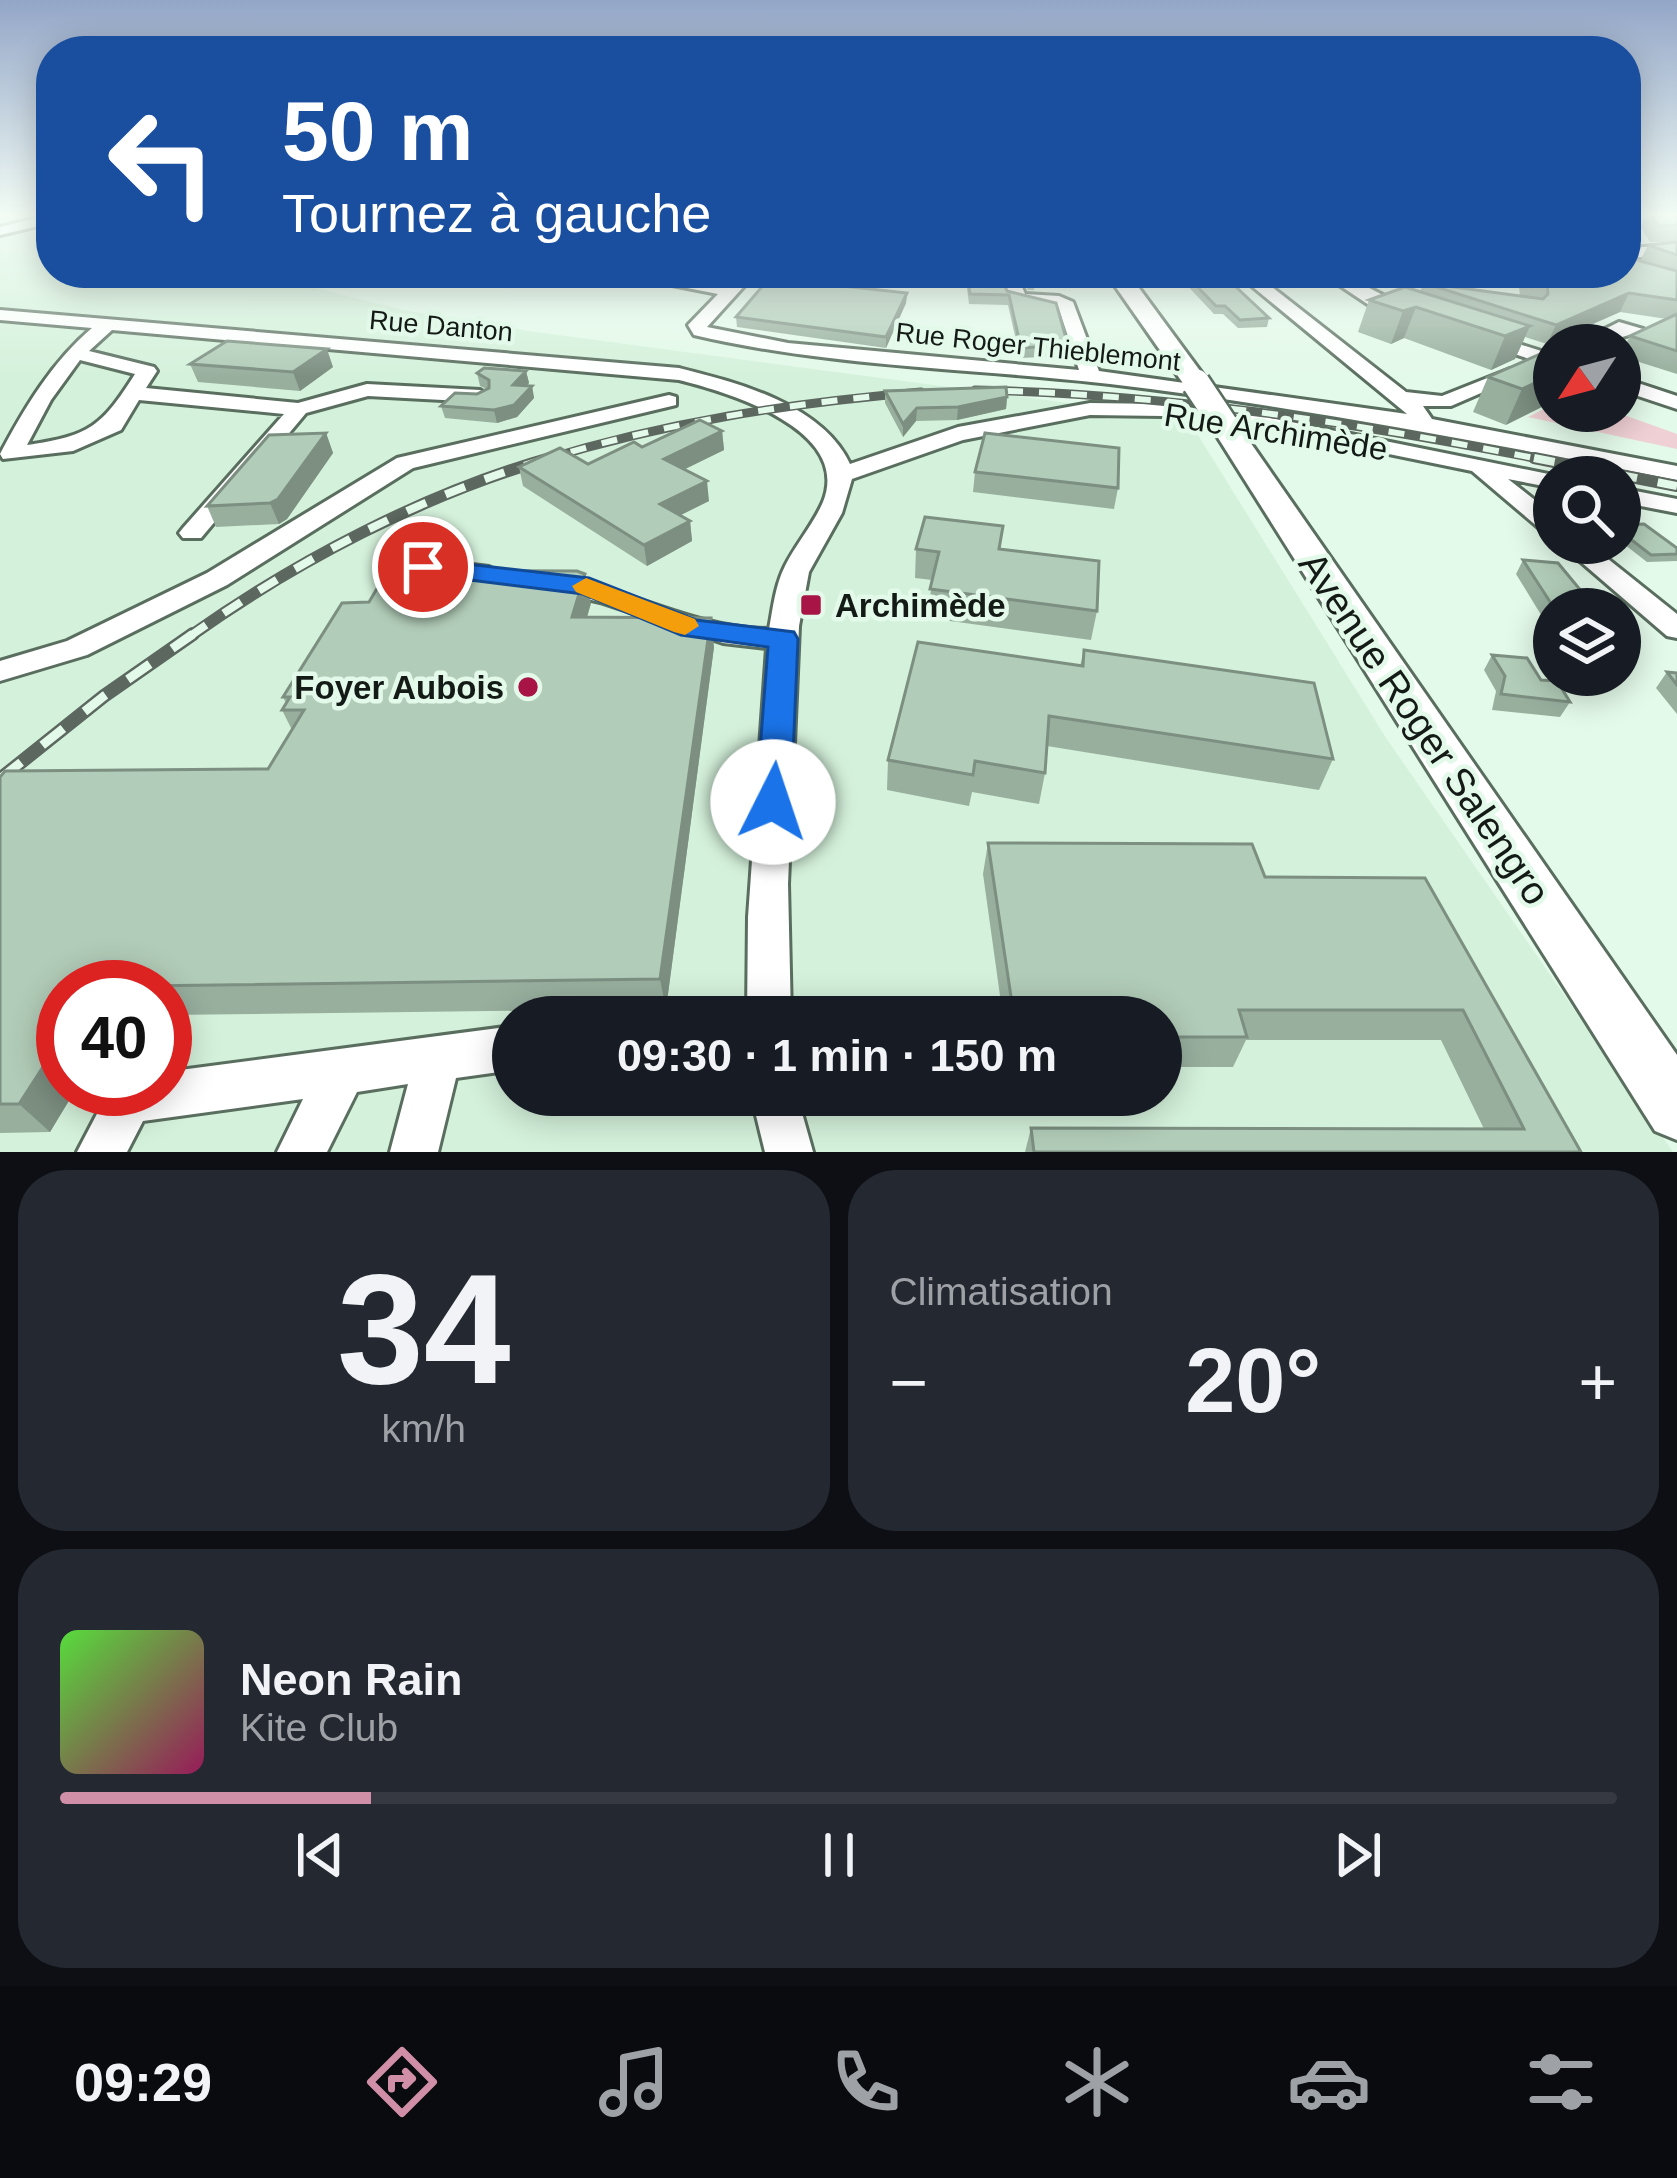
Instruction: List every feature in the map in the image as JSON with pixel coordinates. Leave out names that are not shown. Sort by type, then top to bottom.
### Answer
[{"type":"main road","name":"Avenue Roger Salengro","points":[[1132,288],[1150,323],[1173,347],[1677,1109]]},
{"type":"street","points":[[709,288],[727,291]]},
{"type":"street","name":"Rue Roger Thieblemont","points":[[730,288],[698,325],[700,332],[788,350],[1091,377],[1371,413],[1677,473]]},
{"type":"street","points":[[1014,288],[1018,299],[1064,303],[1091,377]]},
{"type":"street","points":[[1262,288],[1414,408],[1423,421]]},
{"type":"street","points":[[1354,288],[1418,316]]},
{"type":"street","points":[[1390,288],[1404,289]]},
{"type":"street","name":"Rue Danton","points":[[0,316],[679,374],[724,385],[790,417],[821,441],[840,465],[840,475]]},
{"type":"street","points":[[75,353],[147,371],[113,425],[91,437],[11,454],[48,382],[75,353],[106,325]]},
{"type":"street","points":[[1462,330],[1533,353]]},
{"type":"street","points":[[1371,413],[1380,401],[1395,396],[1444,402],[1533,367]]},
{"type":"street","points":[[1641,372],[1677,383]]},
{"type":"street","points":[[133,393],[299,410],[367,390],[480,396]]},
{"type":"street","points":[[1641,390],[1677,403]]},
{"type":"street","points":[[0,671],[77,648],[217,578],[405,463],[669,401]]},
{"type":"street","name":"Rue Archimède","points":[[840,475],[958,434],[1090,409],[1162,410],[1257,421],[1533,478]]},
{"type":"street","points":[[192,533],[299,410]]},
{"type":"street","points":[[1478,466],[1533,511]]},
{"type":"street","points":[[768,996],[764,941],[783,639],[791,581],[834,500],[840,475]]},
{"type":"street","points":[[1641,498],[1677,506]]},
{"type":"street","points":[[1598,564],[1677,629]]},
{"type":"street","points":[[423,567],[589,586],[691,628],[783,639]]},
{"type":"street","points":[[100,1152],[129,1100],[492,1051]]},
{"type":"street","points":[[414,1152],[438,1058]]},
{"type":"street","points":[[301,1152],[343,1071]]},
{"type":"street","points":[[780,1116],[789,1152]]},
{"type":"shaded area","points":[[0,269],[36,269],[36,288],[316,288],[403,310],[535,332],[1188,419],[1386,738],[1673,1152],[0,1152]]},
{"type":"shaded area","points":[[1641,421],[1677,434],[1677,449],[1598,432],[1641,432]]},
{"type":"building","points":[[1641,269],[1677,271],[1677,300],[1629,293],[1558,324],[1440,288],[1543,299],[1547,288],[1641,288]]},
{"type":"building","points":[[761,288],[907,293],[886,337],[736,317]]},
{"type":"building","points":[[969,288],[1006,288],[1056,303],[1068,345],[1021,348],[1009,295],[970,294]]},
{"type":"building","points":[[1199,288],[1237,288],[1269,318],[1240,320],[1225,306],[1216,306]]},
{"type":"building","points":[[1408,288],[1530,326],[1505,336],[1416,307],[1403,311],[1369,300]]},
{"type":"building","points":[[1677,314],[1677,351],[1641,340],[1641,331]]},
{"type":"building","points":[[227,341],[327,349],[293,372],[190,364]]},
{"type":"building","points":[[1533,357],[1533,384],[1522,389],[1488,377]]},
{"type":"building","points":[[484,368],[526,371],[513,385],[532,386],[514,405],[494,410],[441,406],[455,393],[477,394],[489,388],[489,380],[477,373]]},
{"type":"building","points":[[1006,387],[1007,397],[958,407],[917,408],[903,424],[885,391]]},
{"type":"building","points":[[700,420],[722,431],[664,459],[707,481],[660,504],[690,521],[644,545],[519,467],[560,448],[588,464],[634,442],[642,447]]},
{"type":"building","points":[[326,433],[278,499],[207,506],[269,435]]},
{"type":"building","points":[[985,433],[1119,448],[1118,488],[975,472]]},
{"type":"building","points":[[925,517],[1003,526],[999,549],[1099,561],[1097,611],[930,589],[939,552],[916,549]]},
{"type":"building","points":[[1641,524],[1677,548],[1677,554],[1651,555],[1641,547]]},
{"type":"building","points":[[1523,560],[1559,564],[1579,588],[1541,588]]},
{"type":"building","points":[[388,570],[577,571],[585,574],[572,617],[711,618],[660,979],[192,985],[192,960],[36,960],[36,1078],[19,1104],[0,1104],[0,777],[5,771],[268,769],[304,710],[282,710],[290,697],[283,697],[342,603],[369,602]]},
{"type":"building","points":[[918,642],[1083,666],[1084,650],[1314,683],[1333,759],[1049,716],[1045,773],[975,761],[973,775],[888,760]]},
{"type":"building","points":[[1492,655],[1527,658],[1533,667],[1533,696],[1566,696],[1570,702],[1501,694],[1505,676]]},
{"type":"building","points":[[988,843],[1252,844],[1265,877],[1425,878],[1581,1152],[1034,1152],[1031,1128],[1524,1129],[1463,1010],[1239,1010],[1247,1037],[1182,1037],[1182,996],[1011,996]]},
{"type":"railway","points":[[975,390],[1120,397],[1263,413],[1533,458]]},
{"type":"railway","points":[[544,460],[729,416],[921,392]]},
{"type":"railway","points":[[544,460],[550,458]]},
{"type":"railway","points":[[189,637],[273,582],[362,533],[455,490],[544,460]]},
{"type":"railway","points":[[540,461],[544,460]]},
{"type":"railway","points":[[1641,479],[1677,486]]},
{"type":"railway","points":[[0,779],[104,696],[193,634]]},
{"type":"slow traffic","points":[[586,586],[685,626]]},
{"type":"place","name":"Archimède","points":[[811,605]]},
{"type":"place","name":"Foyer Aubois","points":[[528,687]]},
{"type":"route","points":[[423,567],[589,586],[691,628],[783,639],[773,802]]}]
